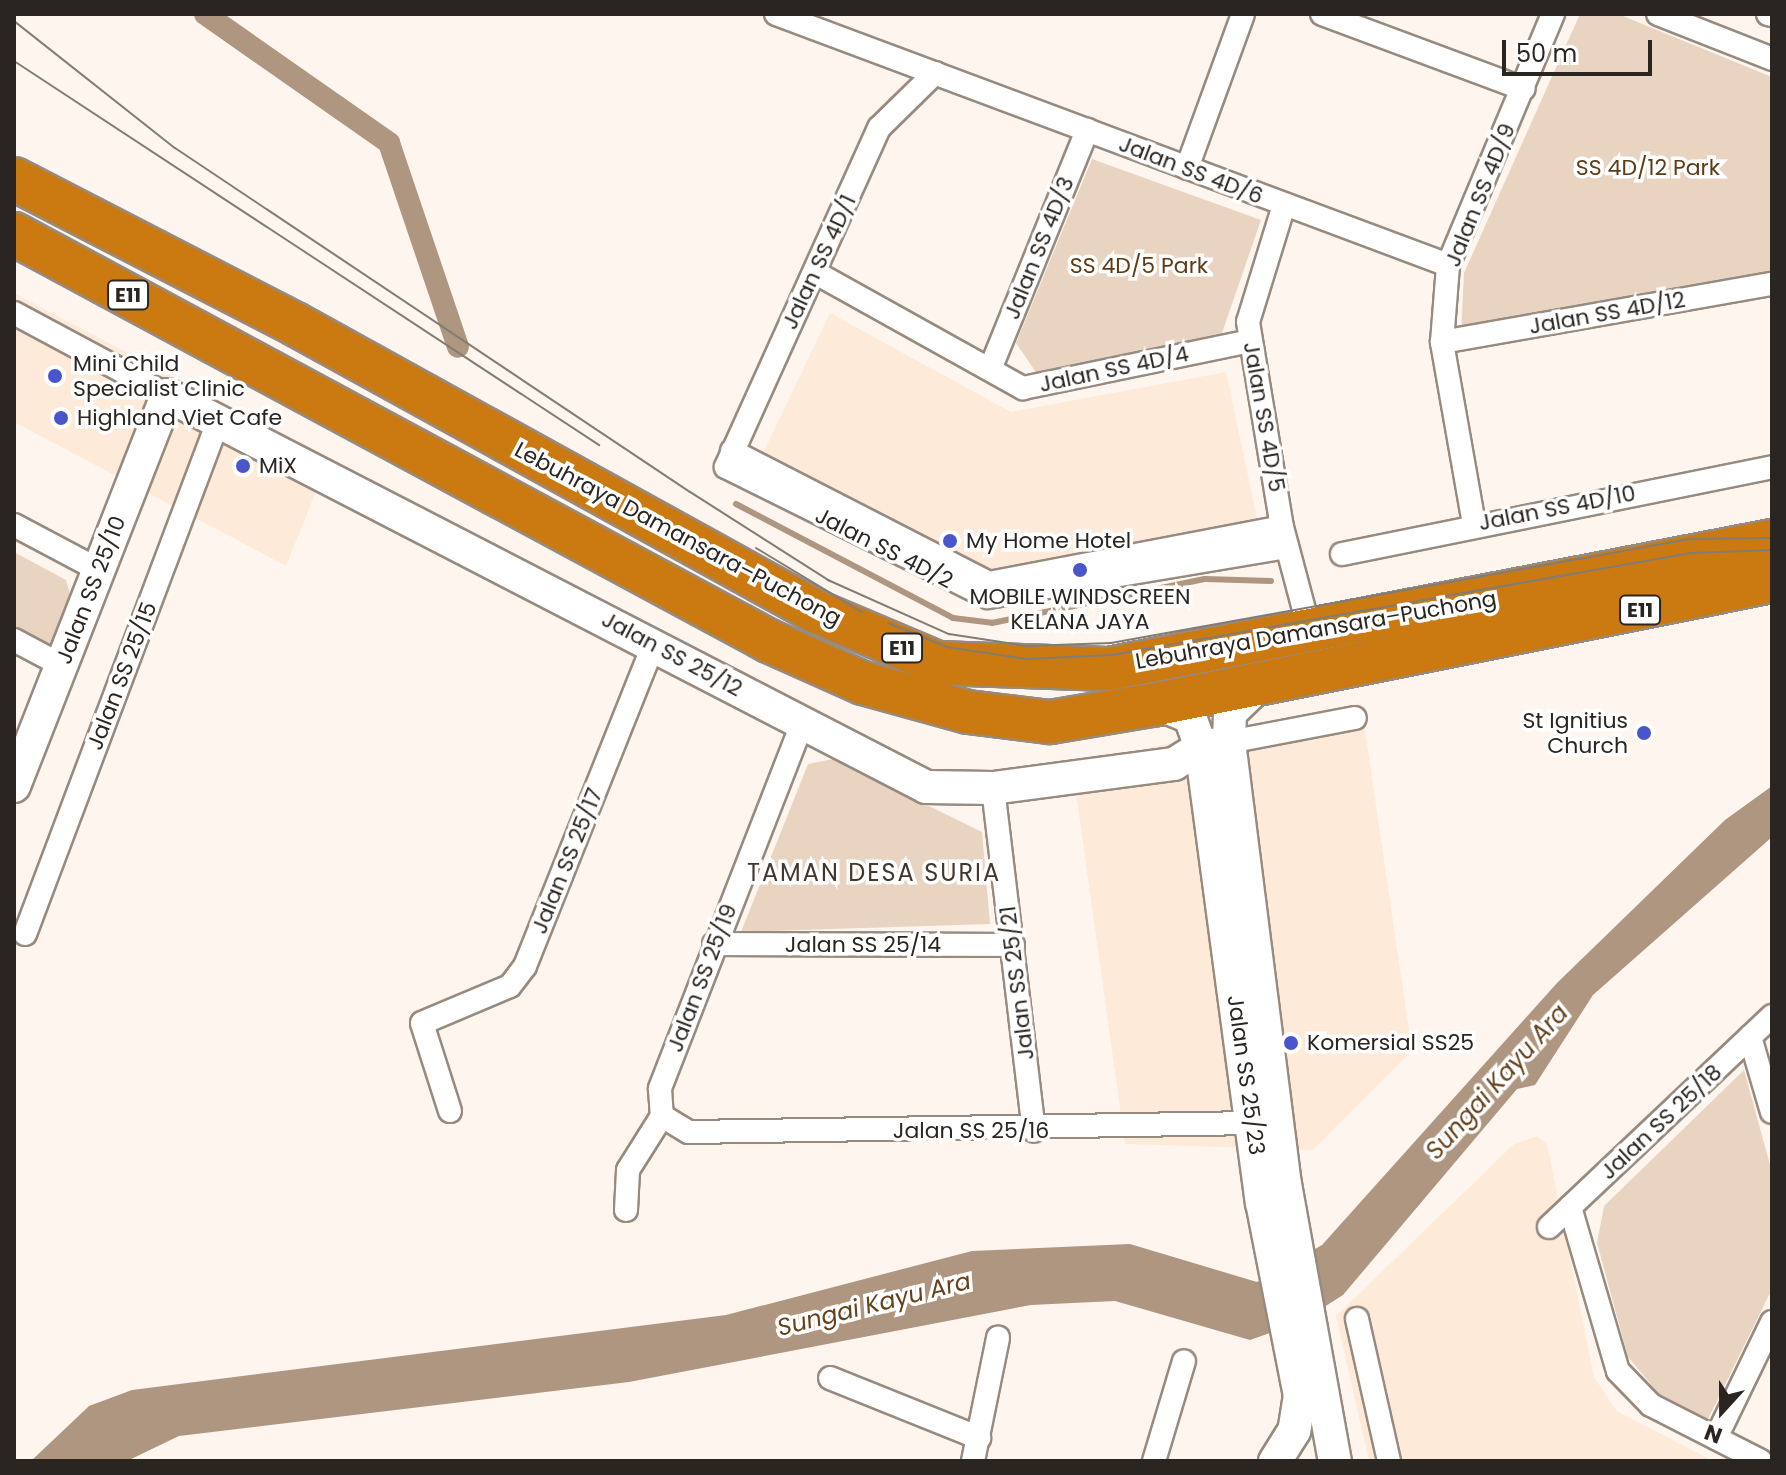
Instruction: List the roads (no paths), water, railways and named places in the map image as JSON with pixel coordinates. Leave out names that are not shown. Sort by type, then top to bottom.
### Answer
[{"type":"highway","name":"Lebuhraya Damansara–Puchong","points":[[14,179],[295,324],[817,612],[938,663],[1108,669],[1772,541]]},
{"type":"highway","name":"Lebuhraya Damansara–Puchong","points":[[14,234],[769,641],[863,683],[968,712],[1050,722],[1508,638],[1772,581]]},
{"type":"highway","points":[[1508,638],[1772,600]]},
{"type":"street","name":"Jalan SS 4D/6","points":[[776,14],[1448,265]]},
{"type":"street","points":[[1187,168],[1243,14]]},
{"type":"street","points":[[1322,14],[1350,19],[1524,89]]},
{"type":"street","name":"Jalan SS 4D/9","points":[[1474,524],[1442,342],[1448,265],[1553,14]]},
{"type":"street","points":[[1658,14],[1772,59]]},
{"type":"street","name":"Jalan SS 4D/1","points":[[935,73],[879,128],[816,273],[729,459],[989,583],[1284,537]]},
{"type":"street","name":"Jalan SS 4D/3","points":[[991,367],[1087,130]]},
{"type":"street","name":"Jalan SS 4D/5","points":[[1284,205],[1250,298],[1249,341],[1284,537],[1310,632]]},
{"type":"street","name":"Jalan SS 4D/4","points":[[816,273],[991,367],[1023,388],[1249,341]]},
{"type":"street","name":"Jalan SS 4D/12","points":[[1442,342],[1772,284]]},
{"type":"street","points":[[14,313],[167,395]]},
{"type":"street","name":"Jalan SS 25/12","points":[[167,395],[219,419],[926,787],[993,788],[1174,764],[1215,745]]},
{"type":"street","name":"Jalan SS 25/10","points":[[14,786],[167,395]]},
{"type":"street","name":"Jalan SS 25/15","points":[[25,934],[219,419]]},
{"type":"street","name":"Jalan SS 4D/10","points":[[1342,554],[1474,524],[1772,467]]},
{"type":"street","points":[[14,525],[99,570]]},
{"type":"street","points":[[14,640],[61,665]]},
{"type":"street","name":"Jalan SS 25/17","points":[[450,1111],[422,1023],[510,986],[525,966],[654,644]]},
{"type":"street","name":"Jalan SS 25/23","points":[[1261,683],[1230,713],[1215,745],[1253,1123],[1274,1193],[1308,1368],[1335,1461]]},
{"type":"street","name":"Jalan SS 25/23","points":[[1158,704],[1190,717],[1215,745],[1280,1146],[1274,1193]]},
{"type":"street","points":[[1215,745],[1355,718]]},
{"type":"street","name":"Jalan SS 25/19","points":[[662,1116],[660,1089],[802,724]]},
{"type":"street","name":"Jalan SS 25/21","points":[[993,788],[1034,1131]]},
{"type":"street","name":"Jalan SS 25/14","points":[[714,944],[1013,945]]},
{"type":"street","name":"Jalan SS 25/18","points":[[1549,1227],[1772,1016]]},
{"type":"street","points":[[1750,1037],[1772,1112]]},
{"type":"street","points":[[626,1210],[628,1170],[662,1116]]},
{"type":"street","name":"Jalan SS 25/16","points":[[662,1116],[689,1132],[1034,1131],[1253,1123]]},
{"type":"street","points":[[1253,1123],[1280,1146]]},
{"type":"street","points":[[1570,1207],[1618,1371],[1651,1405],[1761,1461]]},
{"type":"street","points":[[1357,1319],[1389,1461]]},
{"type":"street","points":[[1716,1438],[1772,1322]]},
{"type":"street","points":[[973,1461],[998,1338]]},
{"type":"street","points":[[1154,1461],[1184,1361]]},
{"type":"street","name":"Jalan SS 25/23","points":[[1275,1461],[1298,1415],[1308,1368]]},
{"type":"street","points":[[830,1378],[979,1438]]},
{"type":"water","name":"Sungai Kayu Ara","points":[[1772,786],[1772,837],[1593,995],[1535,1085],[1517,1089],[1343,1295],[1299,1323],[1250,1340],[1115,1301],[1031,1305],[629,1382],[179,1436],[127,1461],[31,1461],[89,1406],[132,1390],[726,1315],[972,1251],[1130,1244],[1257,1282],[1322,1245],[1557,983],[1725,820]]},
{"type":"waterway","points":[[205,14],[389,143],[458,347]]},
{"type":"waterway","points":[[736,504],[953,618],[992,623],[1205,579],[1271,581]]},
{"type":"tram line","points":[[14,21],[175,148],[690,492],[828,580],[949,634],[1027,646],[1111,643],[1690,539],[1772,538]]},
{"type":"tram line","points":[[14,61],[599,445]]},
{"type":"tram line","points":[[756,548],[862,612]]},
{"type":"tram line","points":[[888,623],[947,647],[1026,659],[1112,655],[1691,553],[1772,550]]},
{"type":"place","name":"Mini Child Specialist Clinic","points":[[55,376]]},
{"type":"place","name":"Highland Viet Cafe","points":[[61,418]]},
{"type":"place","name":"MiX","points":[[243,466]]},
{"type":"place","name":"My Home Hotel","points":[[950,541]]},
{"type":"place","name":"MOBILE WINDSCREEN KELANA JAYA","points":[[1080,570]]},
{"type":"place","name":"St Ignitius Church","points":[[1644,733]]},
{"type":"place","name":"Komersial SS25","points":[[1291,1043]]},
{"type":"district","name":"TAMAN DESA SURIA","points":[[874,873]]},
{"type":"park label","name":"SS 4D/12 Park","points":[[1648,168]]},
{"type":"park label","name":"SS 4D/5 Park","points":[[1139,266]]}]
